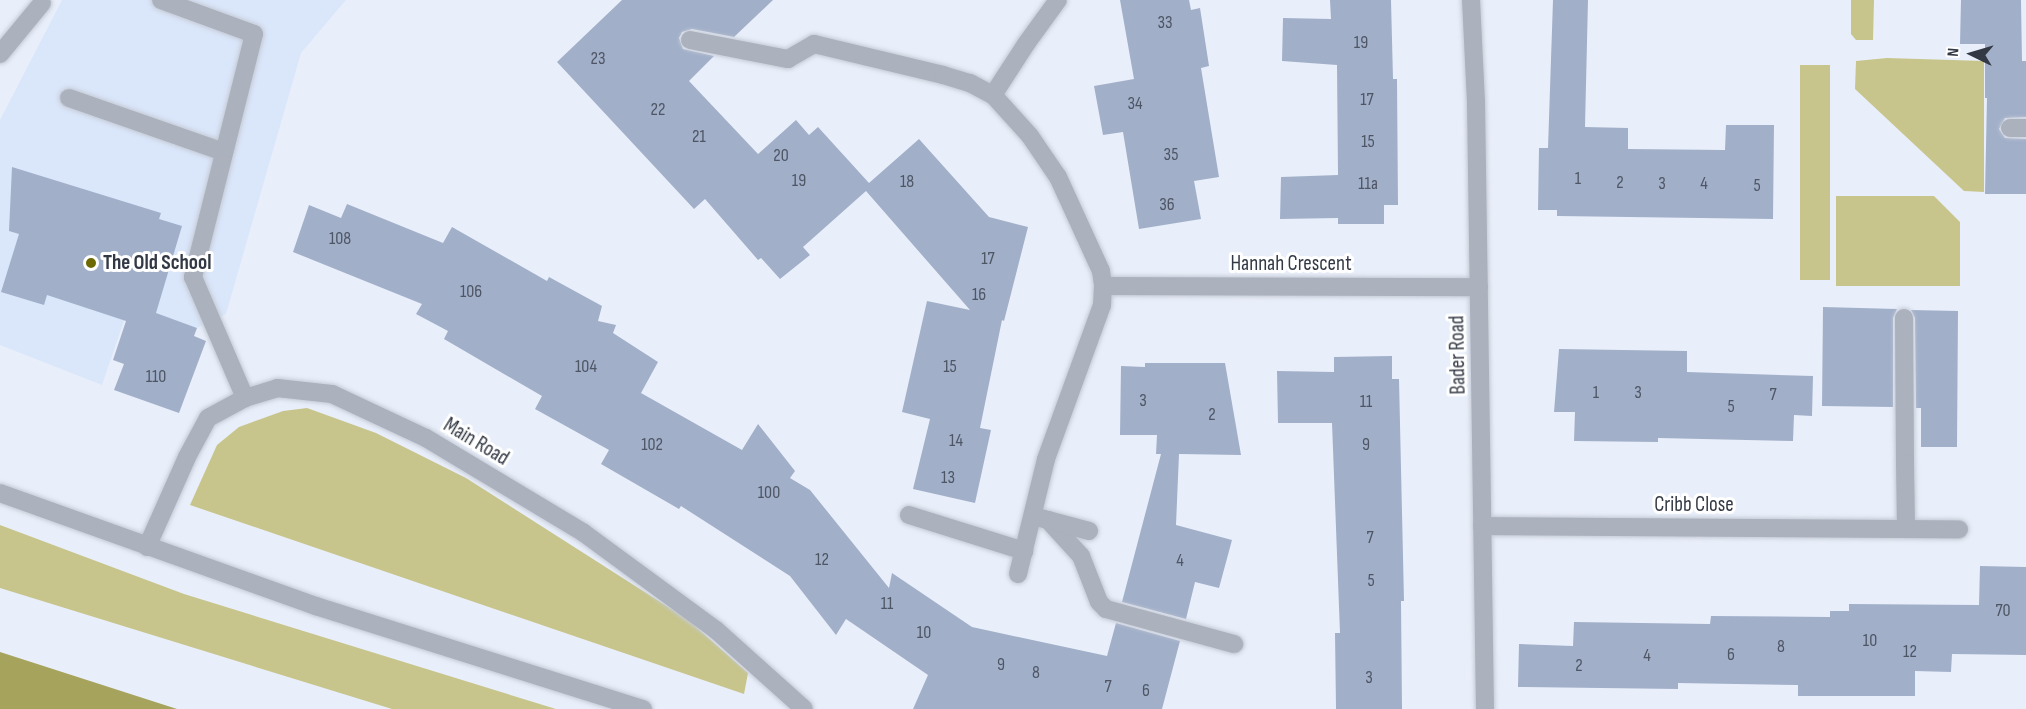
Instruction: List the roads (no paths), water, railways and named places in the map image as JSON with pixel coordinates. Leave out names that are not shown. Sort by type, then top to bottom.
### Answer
[{"type":"street","points":[[161,0],[254,34],[193,277],[245,398]]},
{"type":"street","points":[[993,95],[1058,0]]},
{"type":"street","name":"Bader Road","points":[[1471,0],[1476,103],[1485,709]]},
{"type":"street","points":[[2,46],[42,3]]},
{"type":"street","points":[[690,40],[788,59],[814,44],[970,83],[993,95],[1030,136],[1058,177],[1101,271],[1102,305],[1046,459],[1041,518],[1024,551],[1018,574]]},
{"type":"street","points":[[69,98],[224,152]]},
{"type":"street","name":"Hannah Crescent","points":[[1103,286],[1479,287]]},
{"type":"street","points":[[1904,318],[1906,529]]},
{"type":"street","name":"Main Road","points":[[147,547],[187,457],[208,418],[245,398],[277,388],[333,394],[426,438],[584,533],[716,630],[804,709]]},
{"type":"street","points":[[0,493],[338,613],[643,709]]},
{"type":"street","points":[[909,515],[1024,551]]},
{"type":"street","points":[[1041,518],[1089,531]]},
{"type":"street","points":[[1041,518],[1081,556],[1099,602],[1106,609],[1234,644]]},
{"type":"street","name":"Cribb Close","points":[[1482,526],[1959,528]]},
{"type":"place","name":"The Old School","points":[[91,263]]}]
